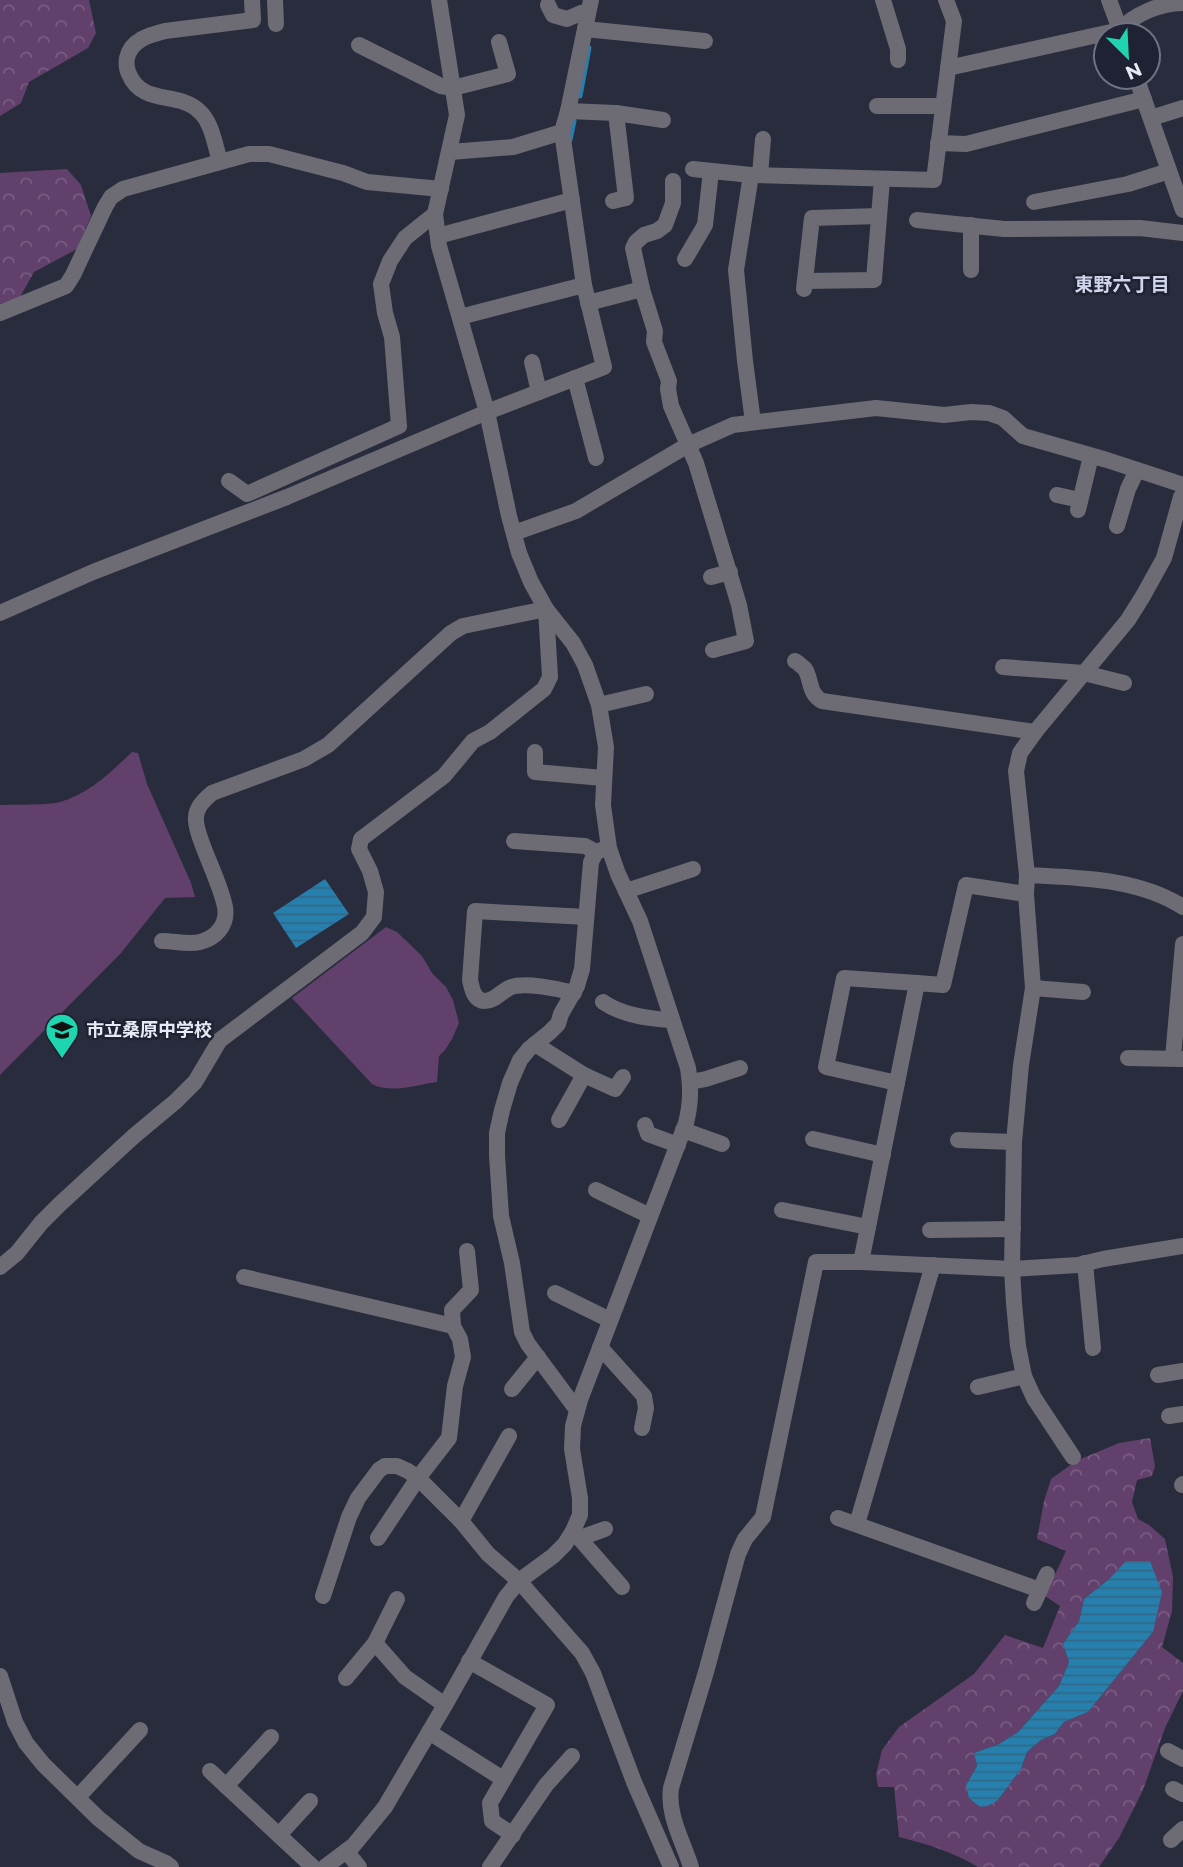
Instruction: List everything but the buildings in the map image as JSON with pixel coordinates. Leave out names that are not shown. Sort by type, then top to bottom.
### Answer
[{"type":"street","points":[[220,161],[207,121],[199,110],[185,102],[153,96],[143,91],[133,82],[127,59],[136,43],[153,34],[253,20],[252,0]]},
{"type":"street","points":[[275,0],[276,23]]},
{"type":"street","points":[[439,0],[457,115],[435,214],[439,246],[487,412],[519,553],[546,609],[573,643],[585,665],[599,705],[606,747],[603,850],[618,874],[640,921],[688,1068],[690,1082],[690,1106],[680,1138],[577,1410],[572,1449],[580,1506],[576,1534]]},
{"type":"street","points":[[883,0],[898,49],[898,60]]},
{"type":"street","points":[[693,169],[755,175],[934,180],[954,21],[946,0]]},
{"type":"street","points":[[1110,0],[1117,21]]},
{"type":"street","points":[[1129,21],[1171,3],[1183,4]]},
{"type":"street","points":[[548,5],[553,15],[567,19],[589,6]]},
{"type":"street","points":[[0,613],[93,572],[287,497],[487,412],[604,367],[584,285],[562,132],[589,6]]},
{"type":"street","points":[[584,29],[705,41]]},
{"type":"street","points":[[948,68],[1092,39]]},
{"type":"street","points":[[359,44],[431,82],[453,88],[508,74],[499,42]]},
{"type":"street","points":[[1141,91],[1183,210]]},
{"type":"street","points":[[938,143],[966,144],[1144,99]]},
{"type":"street","points":[[877,106],[943,106]]},
{"type":"street","points":[[1151,118],[1183,108]]},
{"type":"street","points":[[568,111],[616,113],[663,120]]},
{"type":"street","points":[[613,201],[626,198],[616,113]]},
{"type":"street","points":[[450,152],[513,147],[562,132]]},
{"type":"street","points":[[753,422],[733,240],[755,175],[763,139]]},
{"type":"street","points":[[0,313],[66,286],[111,197],[123,189],[220,161],[250,154],[269,154],[367,182],[442,189]]},
{"type":"street","points":[[685,259],[705,225],[711,171]]},
{"type":"street","points":[[1034,202],[1128,184],[1169,171]]},
{"type":"street","points":[[879,216],[812,218],[805,285],[874,280],[882,178]]},
{"type":"street","points":[[673,181],[673,203],[665,225],[644,235],[634,248],[642,289],[655,331],[654,342],[668,381],[671,406],[696,463],[699,499],[730,572],[739,605],[746,641],[713,650]]},
{"type":"street","points":[[438,236],[572,200]]},
{"type":"street","points":[[229,481],[247,494],[399,426],[392,337],[381,284],[390,261],[405,238],[435,214]]},
{"type":"street","points":[[917,220],[1004,229],[1140,228],[1183,233]]},
{"type":"street","points":[[971,225],[971,270]]},
{"type":"street","points":[[460,317],[584,285]]},
{"type":"street","points":[[588,303],[642,289]]},
{"type":"street","points":[[532,362],[539,392]]},
{"type":"street","points":[[575,378],[596,458]]},
{"type":"street","points":[[514,533],[576,511],[688,445],[733,425],[876,408],[922,414],[989,413],[1003,418],[1023,436],[1183,485]]},
{"type":"street","points":[[1057,495],[1079,505],[1091,456]]},
{"type":"street","points":[[1117,526],[1137,470]]},
{"type":"street","points":[[1073,1457],[1034,1398],[1024,1376],[1018,1346],[1012,1269],[1014,1142],[1021,1065],[1033,988],[1027,874],[1016,771],[1020,753],[1035,732],[1128,620],[1143,596],[1164,558],[1183,494]]},
{"type":"street","points":[[711,577],[730,572]]},
{"type":"street","points":[[162,941],[188,944],[202,942],[215,937],[223,925],[226,909],[195,818],[200,804],[212,793],[304,759],[328,745],[451,633],[463,626],[546,609]]},
{"type":"street","points":[[0,1267],[17,1253],[60,1204],[195,1082],[220,1040],[362,933],[374,917],[376,892],[370,871],[359,849],[360,839],[444,776],[473,741],[490,732],[544,690],[550,677],[546,609]]},
{"type":"street","points":[[795,661],[804,668],[812,692],[822,701],[1035,732]]},
{"type":"street","points":[[1003,667],[1084,673],[1124,683]]},
{"type":"street","points":[[599,705],[646,694]]},
{"type":"street","points":[[536,752],[536,772],[603,778]]},
{"type":"street","points":[[514,841],[585,846],[603,850]]},
{"type":"street","points":[[577,1410],[522,1332],[512,1263],[500,1216],[497,1133],[510,1083],[520,1060],[558,1024],[574,993],[582,969],[591,862],[603,850]]},
{"type":"street","points":[[626,891],[693,869]]},
{"type":"street","points":[[1027,874],[1113,882],[1150,890],[1183,907]]},
{"type":"street","points":[[897,1083],[826,1067],[844,978],[943,985],[966,885],[1027,894]]},
{"type":"street","points":[[574,993],[555,988],[516,985],[507,988],[495,998],[485,1001],[477,998],[470,981],[475,911],[586,917]]},
{"type":"street","points":[[1128,1058],[1178,1059],[1183,944]]},
{"type":"street","points":[[861,1262],[917,983]]},
{"type":"street","points":[[1033,988],[1083,992]]},
{"type":"street","points":[[603,1002],[615,1010],[660,1020],[673,1020]]},
{"type":"street","points":[[535,1044],[584,1075],[615,1089],[623,1077]]},
{"type":"street","points":[[690,1082],[740,1068]]},
{"type":"street","points":[[559,1120],[584,1075]]},
{"type":"street","points":[[645,1125],[648,1133],[722,1144]]},
{"type":"street","points":[[814,1139],[883,1155]]},
{"type":"street","points":[[958,1140],[1014,1142]]},
{"type":"street","points":[[596,1190],[650,1216]]},
{"type":"street","points":[[782,1210],[868,1227]]},
{"type":"street","points":[[930,1230],[1013,1229]]},
{"type":"street","points":[[691,1867],[672,1815],[669,1801],[671,1788],[738,1554],[745,1539],[763,1517],[816,1262],[1012,1269],[1078,1265],[1183,1246]]},
{"type":"street","points":[[378,1538],[418,1478],[449,1438],[455,1386],[463,1357],[460,1339],[453,1326],[452,1310],[471,1290],[467,1251]]},
{"type":"street","points":[[1085,1263],[1093,1348]]},
{"type":"street","points":[[856,1524],[889,1387],[933,1265]]},
{"type":"street","points":[[244,1277],[453,1326]]},
{"type":"street","points":[[555,1293],[610,1320]]},
{"type":"street","points":[[600,1348],[644,1396],[646,1408],[642,1428]]},
{"type":"street","points":[[512,1389],[538,1357]]},
{"type":"street","points":[[1158,1375],[1183,1371]]},
{"type":"street","points":[[978,1387],[1024,1376]]},
{"type":"street","points":[[461,1521],[509,1436]]},
{"type":"street","points":[[498,1456],[513,1463]]},
{"type":"street","points":[[323,1596],[349,1517],[358,1498],[379,1470],[385,1466],[397,1466],[418,1478],[461,1521],[488,1554],[519,1581],[582,1653],[593,1672],[671,1867]]},
{"type":"street","points":[[838,1518],[1037,1596],[1047,1574]]},
{"type":"street","points":[[325,1867],[346,1851],[385,1807],[506,1597],[519,1581],[553,1556],[576,1534],[605,1529]]},
{"type":"street","points":[[576,1534],[622,1587]]},
{"type":"street","points":[[346,1678],[375,1643],[397,1599]]},
{"type":"street","points":[[375,1643],[405,1677],[445,1705]]},
{"type":"street","points":[[469,1661],[547,1705],[490,1803],[492,1821],[513,1835]]},
{"type":"street","points":[[0,1676],[15,1722],[26,1743],[43,1764],[98,1818],[139,1851],[171,1867]]},
{"type":"street","points":[[78,1797],[140,1730]]},
{"type":"street","points":[[429,1732],[503,1779]]},
{"type":"street","points":[[226,1786],[271,1737]]},
{"type":"street","points":[[490,1867],[546,1785],[568,1760],[577,1776]]},
{"type":"street","points":[[210,1771],[313,1867]]},
{"type":"street","points":[[279,1835],[310,1801]]},
{"type":"street","points":[[1171,1840],[1183,1829]]},
{"type":"street","points":[[346,1851],[359,1867]]},
{"type":"green space","points":[[0,0],[89,0],[96,33],[88,48],[29,82],[21,103],[0,116]]},
{"type":"green space","points":[[67,169],[81,185],[91,216],[77,249],[34,272],[20,297],[0,304],[0,173]]},
{"type":"green space","points":[[132,752],[138,753],[147,784],[195,897],[165,898],[121,953],[0,1075],[0,805],[47,804],[81,794],[99,782]]},
{"type":"green space","points":[[386,927],[397,932],[422,956],[453,1000],[459,1023],[452,1039],[439,1056],[437,1082],[395,1089],[372,1084],[292,998]]},
{"type":"green space","points":[[1150,1438],[1155,1466],[1152,1476],[1137,1480],[1132,1502],[1138,1519],[1165,1539],[1173,1577],[1172,1611],[1162,1647],[1183,1663],[1183,1691],[1165,1728],[1143,1790],[1119,1838],[1099,1867],[978,1867],[940,1849],[899,1837],[894,1787],[878,1787],[876,1774],[882,1750],[899,1727],[974,1674],[1005,1635],[1043,1648],[1060,1606],[1045,1596],[1066,1551],[1037,1539],[1051,1479],[1076,1461],[1119,1443]],"holes":[[[1126,1562],[1153,1632],[1088,1712],[1064,1722],[1055,1734],[1041,1740],[1027,1752],[1021,1769],[998,1800],[966,1785],[977,1766],[974,1753],[999,1744],[1018,1732],[1059,1686],[1069,1662],[1063,1644],[1079,1621],[1084,1599]]]},
{"type":"water","points":[[325,879],[349,914],[296,948],[273,913]]},
{"type":"water","points":[[1126,1561],[1150,1561],[1162,1592],[1153,1632],[1088,1712],[1064,1722],[1055,1734],[1041,1740],[1027,1752],[1021,1769],[998,1800],[980,1807],[969,1798],[966,1785],[977,1766],[974,1753],[999,1744],[1018,1732],[1059,1686],[1069,1662],[1063,1644],[1079,1621],[1084,1599]]},
{"type":"waterway","points":[[580,96],[589,48]]},
{"type":"waterway","points":[[570,140],[574,121]]},
{"type":"place","name":"市立桑原中学校","points":[[62,1060]]},
{"type":"district","name":"東野六丁目","points":[[1122,284]]}]
